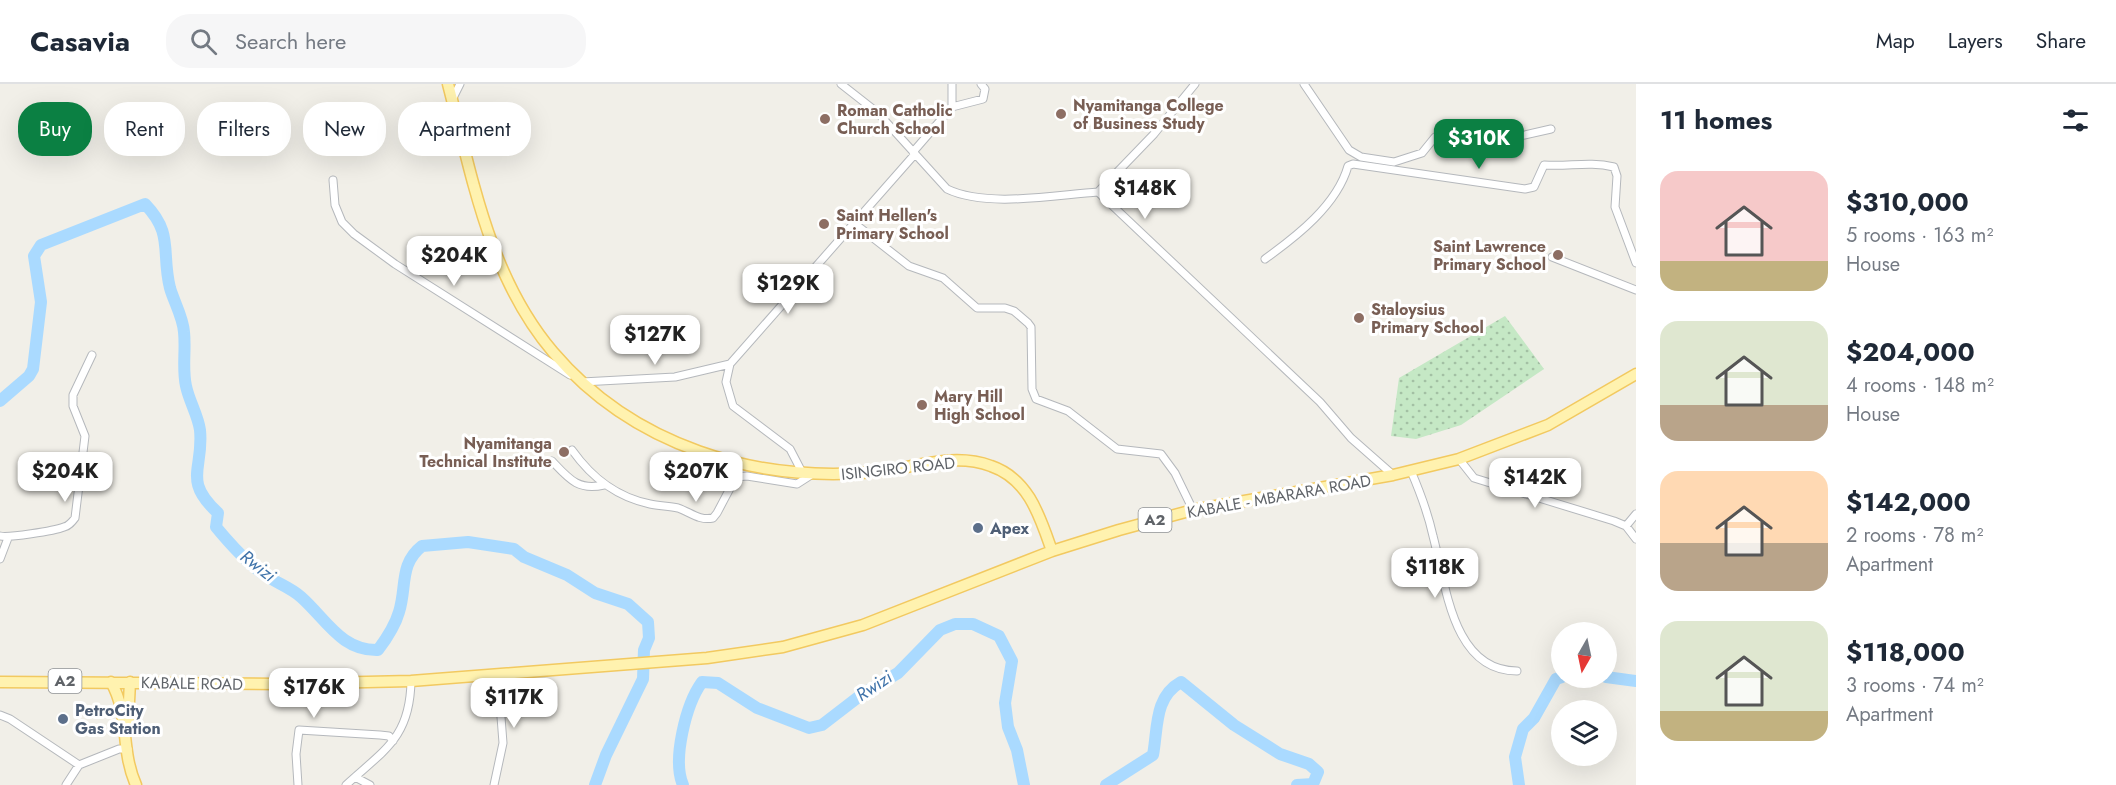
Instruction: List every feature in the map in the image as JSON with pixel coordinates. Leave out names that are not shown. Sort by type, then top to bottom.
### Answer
[{"type":"main road","name":"ISINGIRO ROAD","points":[[448,84],[496,260],[552,351],[584,383],[618,411],[696,452],[733,463],[807,475],[879,471],[947,460],[972,461],[992,466],[1010,475],[1030,497],[1052,551]]},
{"type":"main road","name":"KABALE - MBARARA ROAD","points":[[671,661],[750,653],[814,640],[863,625],[1052,551],[1193,510],[1393,475],[1459,459],[1548,425],[1636,374]]},
{"type":"main road","name":"KABALE ROAD","points":[[0,682],[411,681],[671,661]]},
{"type":"main road","points":[[111,682],[123,713],[126,749],[136,785]]},
{"type":"main road","points":[[130,682],[126,749],[142,785]]},
{"type":"main road","points":[[129,708],[138,692],[151,683]]},
{"type":"street","points":[[452,100],[460,84]]},
{"type":"street","points":[[842,84],[878,113],[947,189],[960,195],[995,199],[1098,192],[1155,134],[1195,84]]},
{"type":"street","points":[[572,450],[582,465],[604,485],[622,496],[708,519],[717,513],[736,477],[747,476],[797,484],[807,475],[790,449],[733,406],[726,382],[730,364],[854,223],[951,107],[952,84]]},
{"type":"street","points":[[951,107],[983,99],[985,89],[981,84]]},
{"type":"street","points":[[1304,84],[1349,150],[1368,159],[1394,162],[1422,153],[1435,137],[1490,143],[1551,129]]},
{"type":"street","points":[[1265,259],[1317,215],[1342,185],[1348,166],[1353,164],[1526,189],[1534,187],[1544,165],[1557,166],[1575,162],[1614,167],[1617,176],[1615,207],[1636,263]]},
{"type":"street","points":[[333,180],[335,205],[342,222],[354,234],[395,264],[584,383],[675,377],[730,364]]},
{"type":"street","points":[[1098,192],[1320,402],[1351,438],[1393,475]]},
{"type":"street","points":[[854,223],[909,266],[943,278],[977,308],[1005,308],[1024,319],[1031,327],[1032,389],[1036,399],[1068,411],[1118,449],[1161,454],[1175,473],[1193,510]]},
{"type":"street","points":[[1551,257],[1636,290]]},
{"type":"street","points":[[0,536],[8,538],[66,527],[75,518],[85,436],[73,406],[73,395],[92,355]]},
{"type":"street","points":[[1459,459],[1474,478],[1626,526],[1636,540]]},
{"type":"street","points":[[552,461],[574,484],[584,488],[604,485]]},
{"type":"street","points":[[1411,471],[1433,536],[1453,616],[1477,657],[1487,665],[1503,671],[1517,671]]},
{"type":"street","points":[[1626,526],[1636,514]]},
{"type":"street","points":[[0,559],[8,538]]},
{"type":"street","points":[[494,785],[503,743],[501,717],[504,701],[498,675]]},
{"type":"street","points":[[346,785],[393,741],[409,712],[411,681]]},
{"type":"street","points":[[0,715],[10,718],[79,765]]},
{"type":"street","points":[[298,785],[296,754],[299,730],[389,736],[393,741]]},
{"type":"street","points":[[66,785],[79,765],[126,749]]},
{"type":"street","points":[[355,777],[370,785]]},
{"type":"green space","points":[[1505,316],[1544,369],[1461,425],[1416,439],[1391,436],[1399,378]]},
{"type":"waterway","name":"Rwizi","points":[[0,401],[29,376],[33,369],[41,302],[34,256],[41,245],[145,204],[154,215],[163,234],[170,288],[183,326],[187,392],[200,430],[198,483],[207,502],[218,513],[216,527],[255,568],[297,593],[335,632],[354,645],[365,649],[378,650],[390,632],[399,612],[407,568],[410,560],[422,546],[468,542],[514,549],[524,557],[567,575],[595,593],[628,604],[648,622],[649,638],[644,650],[643,679],[606,755],[595,785]]},
{"type":"waterway","name":"Rwizi","points":[[683,785],[679,761],[682,732],[691,704],[702,682],[718,683],[757,708],[809,728],[822,725],[861,695],[898,673],[940,630],[955,624],[973,624],[999,636],[1012,661],[1005,703],[1008,727],[1017,750],[1024,785]]},
{"type":"waterway","name":"Rwizi","points":[[1617,678],[1636,681]]},
{"type":"waterway","name":"Rwizi","points":[[1106,785],[1153,755],[1162,705],[1172,688],[1181,682],[1234,725],[1280,754],[1309,764],[1318,772],[1313,784],[1297,785]]},
{"type":"waterway","name":"Rwizi","points":[[1519,785],[1515,757],[1523,729],[1534,718],[1551,688]]},
{"type":"place","name":"Nyamitanga College of Business Study","points":[[1061,114]]},
{"type":"place","name":"Roman Catholic Church School","points":[[825,119]]},
{"type":"place","name":"Saint Hellen's Primary School","points":[[824,224]]},
{"type":"place","name":"Saint Lawrence Primary School","points":[[1558,255]]},
{"type":"place","name":"Staloysius Primary School","points":[[1359,318]]},
{"type":"place","name":"Mary Hill High School","points":[[922,405]]},
{"type":"place","name":"Nyamitanga Technical Institute","points":[[564,452]]},
{"type":"place","name":"Apex","points":[[978,528]]},
{"type":"place","name":"PetroCity Gas Station","points":[[63,719]]}]
